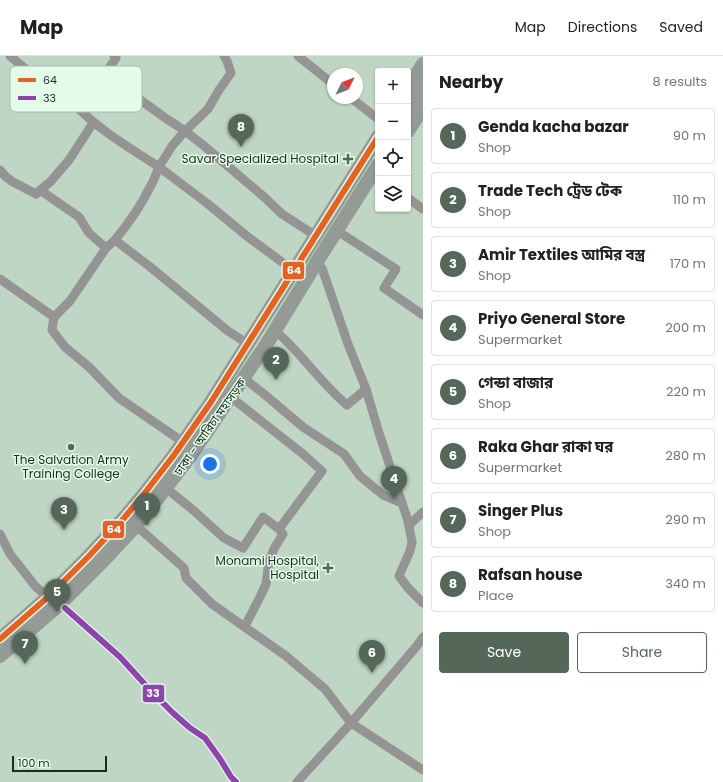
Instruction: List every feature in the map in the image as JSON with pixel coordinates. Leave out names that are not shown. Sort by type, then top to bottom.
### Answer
[{"type":"highway","points":[[411,83],[423,64]]},
{"type":"highway","points":[[411,99],[423,80]]},
{"type":"highway","points":[[411,112],[423,93]]},
{"type":"highway","points":[[411,125],[423,107]]},
{"type":"highway","points":[[0,639],[48,597],[89,556],[144,494],[211,402],[376,140]]},
{"type":"highway","name":"ঢাকা - আরিচা মহাসড়ক","points":[[0,648],[54,600],[88,567],[131,520],[160,485],[189,446],[255,349],[375,156]]},
{"type":"highway","name":"ঢাকা - আরিচা মহাসড়ক","points":[[0,656],[59,605],[104,560],[132,530],[191,455],[266,345],[375,170]]},
{"type":"highway","points":[[0,666],[65,608],[124,549],[172,493],[217,432],[250,383],[375,183]]},
{"type":"street","points":[[10,56],[22,66]]},
{"type":"street","points":[[110,66],[116,58],[114,56]]},
{"type":"street","points":[[183,442],[119,398],[89,367],[65,347],[52,330],[54,317],[70,301],[106,248],[124,230],[147,194],[159,167],[172,146],[208,109],[231,73],[224,56]]},
{"type":"street","points":[[298,56],[327,79]]},
{"type":"street","points":[[142,100],[203,145],[282,214],[316,236]]},
{"type":"street","points":[[358,104],[375,118]]},
{"type":"street","points":[[82,112],[93,123],[159,167],[208,204],[293,272]]},
{"type":"street","points":[[0,170],[13,182],[36,194],[51,181],[69,160],[93,123]]},
{"type":"street","points":[[40,190],[79,217],[89,233],[106,248]]},
{"type":"street","points":[[411,200],[423,209]]},
{"type":"street","points":[[342,234],[396,269],[384,288],[423,315]]},
{"type":"street","points":[[115,240],[228,331],[248,344]]},
{"type":"street","points":[[322,268],[348,344],[366,389],[408,525],[412,542],[410,551],[399,576],[408,588],[423,603]]},
{"type":"street","points":[[0,279],[54,317]]},
{"type":"street","points":[[280,335],[334,394],[347,405],[366,389]]},
{"type":"street","points":[[250,383],[303,427],[344,454],[360,476],[383,495],[402,503]]},
{"type":"street","points":[[237,402],[303,454],[322,471],[279,529]]},
{"type":"street","points":[[172,493],[224,538],[243,548],[263,517],[279,529],[283,534],[269,561],[266,584],[245,626]]},
{"type":"street","points":[[408,525],[423,512]]},
{"type":"street","points":[[141,530],[184,568],[186,578],[212,604],[286,656],[325,689],[351,723],[423,770]]},
{"type":"street","points":[[0,534],[10,554],[36,587],[48,597]]},
{"type":"street","points":[[65,608],[120,657],[151,692],[173,713],[190,728],[205,738],[231,777],[236,782]]},
{"type":"street","points":[[297,782],[351,723],[416,647],[423,636]]},
{"type":"transit line","name":"64","points":[[0,639],[48,597],[89,556],[124,518],[174,455],[211,402],[376,140]]},
{"type":"transit line","name":"33","points":[[65,608],[120,657],[173,713],[190,728],[205,738],[231,777],[236,782]]},
{"type":"place","name":"Rafsan house","points":[[241,147]]},
{"type":"place","name":"Savar Specialized Hospital","points":[[348,159]]},
{"type":"place","name":"Trade Tech ট্রেড টেক","points":[[276,380]]},
{"type":"place","name":"The Salvation Army Training College","points":[[71,447]]},
{"type":"place","name":"Priyo General Store","points":[[394,499]]},
{"type":"place","name":"Genda kacha bazar","points":[[147,526]]},
{"type":"place","name":"Amir Textiles আমির বস্ত্র","points":[[64,530]]},
{"type":"place","name":"Monami Hospital, Hospital","points":[[328,568]]},
{"type":"place","name":"গেন্ডা বাজার","points":[[57,612]]},
{"type":"place","name":"Singer Plus","points":[[25,664]]},
{"type":"place","name":"Raka Ghar রাকা ঘর","points":[[372,673]]}]
